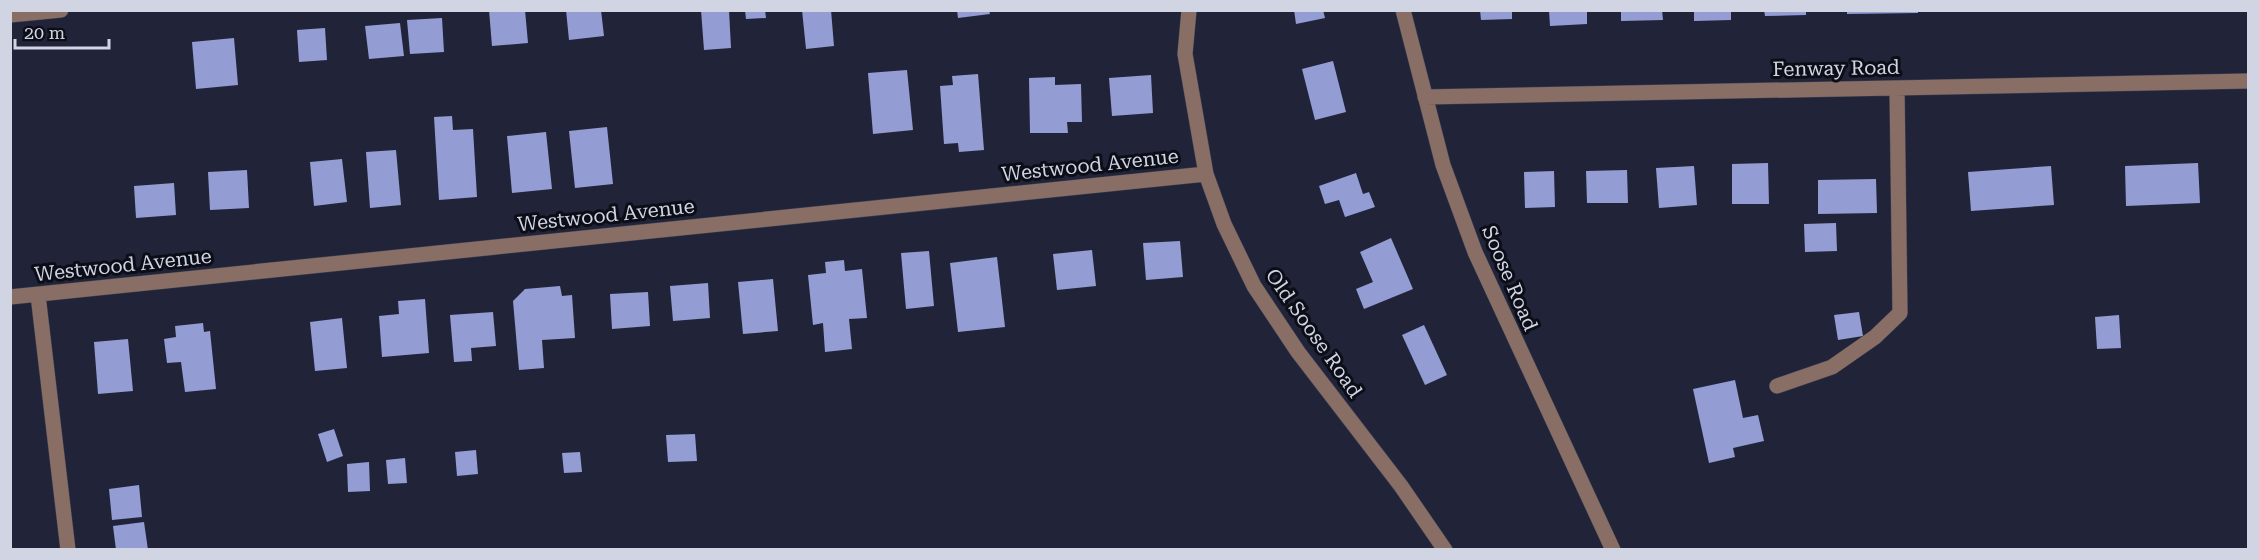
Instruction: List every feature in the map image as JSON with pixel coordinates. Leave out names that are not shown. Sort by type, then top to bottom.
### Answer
[{"type":"street","points":[[10,15],[61,10]]},
{"type":"street","name":"Old Soose Road","points":[[1189,10],[1185,54],[1206,174],[1224,224],[1254,286],[1298,352],[1401,486],[1445,549]]},
{"type":"street","name":"Soose Road","points":[[1403,10],[1443,165],[1475,252],[1613,549]]},
{"type":"street","name":"Fenway Road","points":[[1425,97],[2248,81]]},
{"type":"street","points":[[1777,386],[1832,367],[1875,337],[1900,313],[1897,88]]},
{"type":"street","name":"Westwood Avenue","points":[[10,297],[1206,174]]},
{"type":"street","points":[[38,295],[68,549]]},
{"type":"building","points":[[489,10],[525,10],[528,43],[492,46]]},
{"type":"building","points":[[566,10],[601,10],[604,36],[569,40]]},
{"type":"building","points":[[701,10],[729,10],[731,48],[704,50]]},
{"type":"building","points":[[745,10],[765,10],[766,18],[746,19]]},
{"type":"building","points":[[802,10],[831,10],[834,46],[806,49]]},
{"type":"building","points":[[957,10],[989,10],[990,14],[958,18]]},
{"type":"building","points":[[1294,10],[1323,10],[1325,18],[1296,24]]},
{"type":"building","points":[[1480,10],[1512,10],[1512,19],[1481,20]]},
{"type":"building","points":[[1549,10],[1587,10],[1587,24],[1550,26]]},
{"type":"building","points":[[1621,10],[1662,10],[1663,20],[1621,21]]},
{"type":"building","points":[[1694,10],[1731,10],[1731,20],[1694,21]]},
{"type":"building","points":[[1764,10],[1806,10],[1806,15],[1765,16]]},
{"type":"building","points":[[1847,10],[1918,10],[1918,13],[1847,14]]},
{"type":"building","points":[[442,18],[444,52],[410,54],[407,20]]},
{"type":"building","points":[[400,23],[404,56],[369,59],[365,26]]},
{"type":"building","points":[[325,28],[327,60],[299,62],[297,30]]},
{"type":"building","points":[[234,38],[238,85],[196,89],[192,42]]},
{"type":"building","points":[[1333,61],[1346,112],[1315,120],[1302,69]]},
{"type":"building","points":[[907,70],[913,130],[873,134],[868,73]]},
{"type":"building","points":[[978,74],[984,150],[959,152],[958,143],[944,144],[940,86],[953,85],[952,76]]},
{"type":"building","points":[[1151,75],[1153,113],[1112,116],[1109,78]]},
{"type":"building","points":[[1055,77],[1055,85],[1081,84],[1082,122],[1067,122],[1068,133],[1030,133],[1029,78]]},
{"type":"building","points":[[452,116],[453,130],[473,129],[477,197],[439,200],[434,117]]},
{"type":"building","points":[[607,127],[613,184],[575,188],[569,131]]},
{"type":"building","points":[[546,132],[552,189],[512,193],[507,136]]},
{"type":"building","points":[[396,150],[401,205],[370,208],[366,152]]},
{"type":"building","points":[[342,159],[347,202],[314,206],[310,162]]},
{"type":"building","points":[[1768,163],[1769,204],[1732,204],[1732,164]]},
{"type":"building","points":[[2198,163],[2200,203],[2126,206],[2125,166]]},
{"type":"building","points":[[1694,166],[1697,205],[1659,208],[1656,168]]},
{"type":"building","points":[[2051,166],[2054,205],[1971,211],[1968,172]]},
{"type":"building","points":[[247,170],[249,208],[210,210],[208,172]]},
{"type":"building","points":[[1627,170],[1628,203],[1587,203],[1586,171]]},
{"type":"building","points":[[1554,171],[1555,207],[1525,208],[1524,172]]},
{"type":"building","points":[[1356,173],[1363,194],[1369,192],[1375,207],[1345,217],[1339,200],[1325,204],[1319,186]]},
{"type":"building","points":[[1876,179],[1877,213],[1818,214],[1818,180]]},
{"type":"building","points":[[174,183],[176,215],[136,218],[134,186]]},
{"type":"building","points":[[1836,223],[1837,251],[1805,252],[1804,224]]},
{"type":"building","points":[[1391,238],[1413,289],[1364,309],[1356,289],[1373,282],[1360,252]]},
{"type":"building","points":[[1180,241],[1183,277],[1146,280],[1143,243]]},
{"type":"building","points":[[1092,250],[1096,286],[1057,290],[1053,254]]},
{"type":"building","points":[[929,251],[934,306],[906,309],[901,253]]},
{"type":"building","points":[[997,257],[1005,327],[958,332],[950,263]]},
{"type":"building","points":[[844,260],[845,271],[862,269],[867,318],[849,319],[852,349],[825,352],[823,323],[813,325],[808,275],[826,273],[825,262]]},
{"type":"building","points":[[773,279],[778,331],[743,334],[738,282]]},
{"type":"building","points":[[708,283],[710,318],[673,321],[670,286]]},
{"type":"building","points":[[560,286],[562,296],[572,295],[575,338],[542,340],[544,368],[519,370],[513,301],[525,289]]},
{"type":"building","points":[[648,292],[650,326],[612,329],[610,294]]},
{"type":"building","points":[[425,299],[429,353],[382,357],[379,316],[399,314],[398,301]]},
{"type":"building","points":[[493,312],[496,346],[471,348],[472,361],[454,362],[450,315]]},
{"type":"building","points":[[1859,312],[1863,336],[1838,340],[1834,315]]},
{"type":"building","points":[[2119,315],[2121,348],[2097,349],[2095,317]]},
{"type":"building","points":[[342,318],[347,368],[315,371],[310,322]]},
{"type":"building","points":[[203,323],[204,332],[210,331],[216,389],[185,392],[181,362],[167,363],[164,339],[176,337],[175,326]]},
{"type":"building","points":[[1424,325],[1447,375],[1425,385],[1402,335]]},
{"type":"building","points":[[128,339],[133,391],[98,394],[94,342]]},
{"type":"building","points":[[1735,380],[1743,418],[1758,415],[1764,441],[1733,448],[1735,457],[1709,463],[1693,389]]},
{"type":"building","points":[[334,429],[343,456],[327,462],[318,434]]},
{"type":"building","points":[[695,434],[697,461],[668,462],[666,435]]},
{"type":"building","points":[[476,450],[478,474],[457,476],[455,452]]},
{"type":"building","points":[[580,452],[582,472],[564,473],[562,453]]},
{"type":"building","points":[[405,458],[407,483],[388,484],[386,460]]},
{"type":"building","points":[[369,462],[370,491],[348,492],[347,464]]},
{"type":"building","points":[[139,485],[142,517],[112,520],[109,489]]},
{"type":"building","points":[[144,522],[148,550],[116,550],[113,526]]}]
